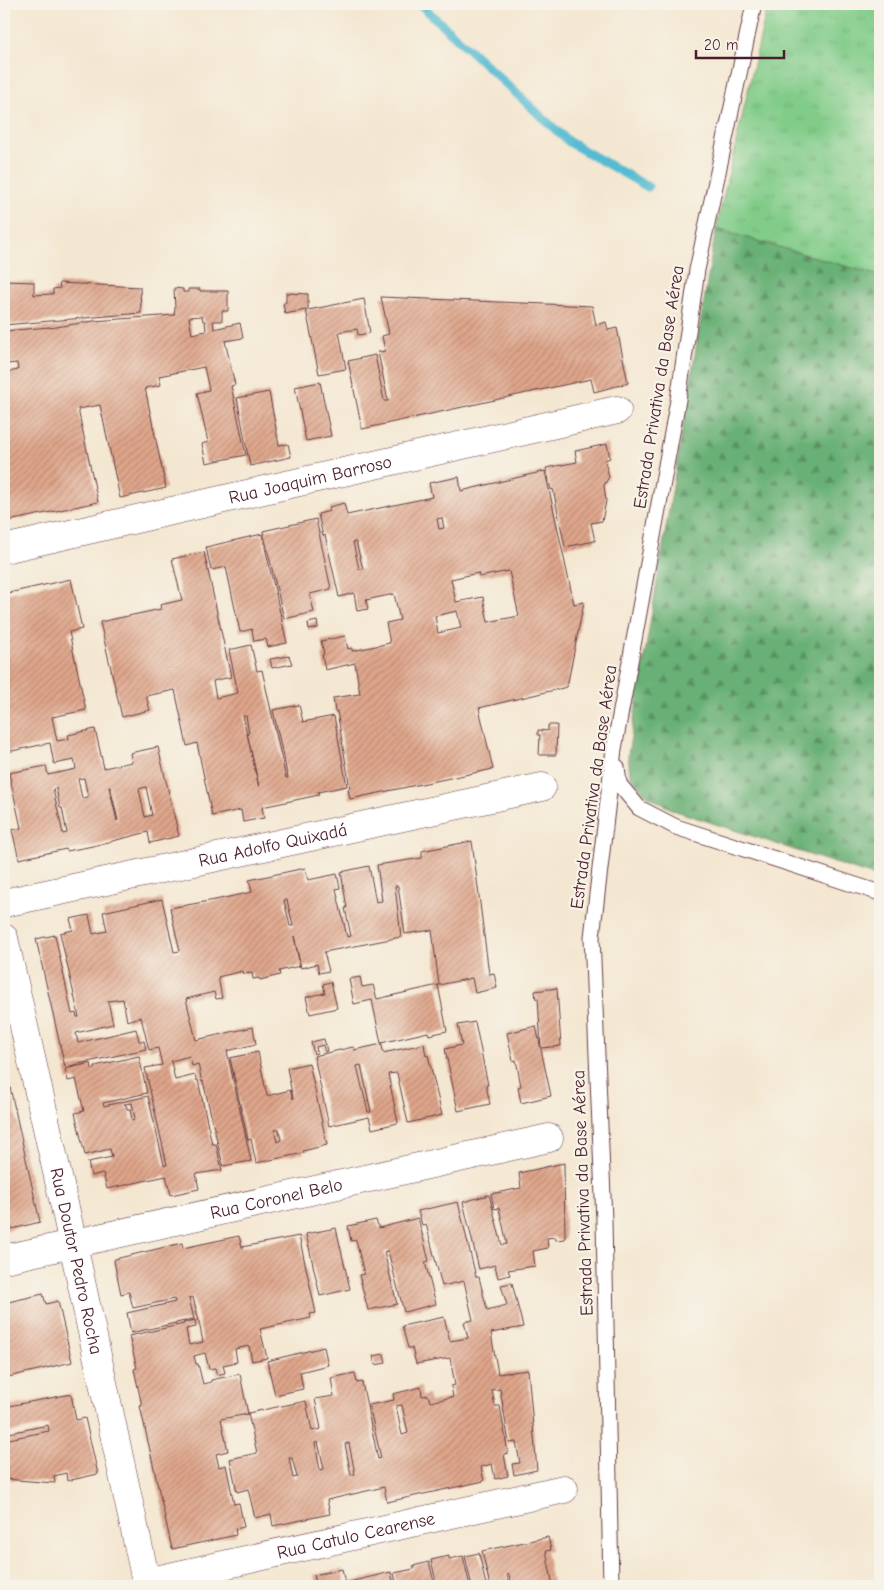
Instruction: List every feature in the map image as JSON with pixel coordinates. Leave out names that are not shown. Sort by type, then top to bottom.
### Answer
[{"type":"street","name":"Rua Joaquim Barroso","points":[[4,549],[617,410]]},
{"type":"street","name":"Rua Adolfo Quixadá","points":[[4,902],[542,787]]},
{"type":"street","name":"Rua Doutor Pedro Rocha","points":[[4,938],[147,1584]]},
{"type":"street","name":"Rua Coronel Belo","points":[[4,1259],[549,1138]]},
{"type":"street","name":"Rua Catulo Cearense","points":[[147,1584],[564,1489]]},
{"type":"lane","name":"Estrada Privativa da Base Aérea","points":[[611,1586],[604,1220],[592,937],[614,748],[678,400],[697,270],[754,4]]},
{"type":"lane","points":[[614,748],[619,784],[639,808],[676,827],[880,893]]},
{"type":"green space","points":[[768,4],[880,4],[880,276],[716,229]]},
{"type":"green space","points":[[716,229],[880,276],[880,878],[673,810],[645,794],[630,775],[628,755]]},
{"type":"building","points":[[4,281],[34,282],[34,295],[53,294],[53,289],[60,288],[59,283],[140,287],[141,313],[4,325]]},
{"type":"building","points":[[174,288],[183,289],[183,292],[188,292],[188,289],[228,291],[228,311],[222,311],[222,321],[213,321],[214,329],[240,323],[243,338],[225,341],[235,385],[231,386],[246,455],[206,463],[202,444],[208,442],[197,393],[209,390],[204,367],[159,376],[161,385],[145,388],[166,488],[120,498],[100,405],[78,409],[98,502],[4,522],[4,373],[18,370],[17,363],[7,364],[7,360],[4,360],[4,331],[50,328],[94,321],[174,315]],"holes":[[[202,316],[203,321],[205,321],[206,331],[192,334],[189,317]]]},
{"type":"building","points":[[286,293],[308,294],[308,310],[364,299],[370,333],[358,335],[357,329],[339,332],[346,369],[319,374],[306,310],[285,314],[283,304],[286,302]]},
{"type":"building","points":[[381,297],[592,306],[596,325],[606,322],[608,330],[617,328],[628,383],[594,392],[591,379],[362,429],[348,361],[375,355],[384,401],[388,401],[378,352],[385,351],[382,336],[389,334]]},
{"type":"building","points":[[320,382],[331,436],[306,441],[295,387]]},
{"type":"building","points":[[269,392],[279,445],[288,444],[291,457],[250,466],[237,398]]},
{"type":"building","points":[[607,444],[610,458],[605,460],[609,477],[604,485],[606,501],[602,521],[591,523],[595,541],[565,547],[553,489],[551,490],[546,468],[577,462],[575,451]]},
{"type":"building","points":[[545,471],[574,604],[584,602],[567,687],[479,708],[493,769],[350,799],[348,789],[350,788],[337,711],[335,712],[333,698],[360,694],[355,663],[325,670],[321,641],[345,636],[348,649],[352,648],[352,651],[390,643],[386,623],[400,620],[394,594],[366,600],[368,609],[357,611],[354,593],[339,597],[325,535],[323,536],[318,514],[330,511],[329,507],[344,503],[347,515],[432,497],[429,483],[459,477],[461,491]],"holes":[[[442,518],[444,528],[439,529],[437,519]],[[353,542],[356,542],[363,569],[359,569]],[[509,571],[519,616],[488,622],[483,597],[456,602],[451,579],[478,573],[479,577]],[[457,611],[461,628],[438,633],[435,616]]]},
{"type":"building","points":[[316,519],[331,589],[310,594],[314,612],[284,619],[263,531]]},
{"type":"building","points":[[262,534],[287,643],[268,647],[266,639],[254,641],[252,629],[240,632],[226,567],[211,570],[206,547]]},
{"type":"building","points":[[204,552],[231,677],[213,681],[216,698],[238,693],[229,650],[251,645],[257,671],[262,670],[286,778],[288,778],[273,710],[299,705],[303,722],[334,716],[347,786],[318,792],[319,795],[262,807],[264,818],[243,822],[241,810],[212,816],[197,743],[187,746],[175,690],[146,696],[150,710],[122,717],[100,622],[161,609],[160,605],[182,600],[172,559]],"holes":[[[243,716],[246,716],[249,733],[247,733],[259,787]]]},
{"type":"building","points":[[71,579],[82,629],[69,632],[86,710],[52,717],[57,741],[69,739],[68,735],[95,729],[104,768],[132,762],[130,753],[158,747],[179,836],[150,843],[148,832],[93,846],[67,851],[66,849],[19,859],[12,830],[21,828],[9,773],[46,766],[48,775],[76,769],[74,760],[54,764],[50,743],[7,752],[4,737],[4,594]],"holes":[[[84,778],[88,797],[82,798],[78,779]],[[109,787],[118,820],[117,821]],[[146,787],[152,815],[145,817],[139,789]],[[56,788],[67,833],[63,834],[53,789]]]},
{"type":"building","points":[[317,621],[318,628],[309,630],[308,623]]},
{"type":"building","points":[[289,656],[292,664],[272,668],[270,659]]},
{"type":"building","points":[[548,725],[557,725],[556,755],[539,755],[540,735],[538,735],[538,730],[548,731]]},
{"type":"building","points":[[472,841],[489,974],[494,973],[497,988],[475,993],[472,978],[439,985],[432,930],[405,934],[398,886],[395,886],[401,937],[324,952],[329,971],[319,973],[317,964],[301,968],[294,936],[300,966],[279,971],[280,975],[260,980],[259,978],[253,979],[252,973],[244,974],[243,971],[218,977],[222,998],[216,999],[214,992],[186,999],[196,1040],[253,1027],[256,1044],[227,1051],[251,1161],[223,1166],[198,1064],[192,1066],[190,1056],[171,1061],[175,1080],[195,1075],[198,1080],[212,1144],[216,1144],[222,1170],[196,1174],[199,1189],[171,1195],[166,1176],[107,1189],[103,1173],[91,1176],[88,1162],[112,1157],[110,1149],[85,1155],[75,1113],[84,1111],[76,1079],[68,1081],[65,1069],[91,1063],[92,1069],[95,1069],[95,1066],[139,1056],[147,1093],[103,1103],[104,1106],[148,1096],[164,1165],[167,1165],[145,1068],[162,1065],[158,1048],[149,1050],[141,1017],[127,1021],[123,999],[108,1001],[113,1024],[76,1033],[78,1043],[136,1029],[139,1041],[144,1041],[146,1049],[65,1067],[36,939],[55,935],[72,1014],[76,1013],[77,1017],[79,1017],[60,933],[73,930],[70,919],[89,915],[93,934],[107,931],[103,912],[162,899],[174,952],[180,951],[170,908],[252,892],[249,880],[305,868],[308,880],[337,874],[340,888],[336,889],[347,937],[351,936],[345,908],[347,908],[341,872],[369,866],[376,902],[382,901],[377,865],[422,858],[422,851]],"holes":[[[284,900],[287,900],[293,926],[290,926]],[[132,1103],[135,1119],[132,1120],[130,1109],[127,1109],[124,1104]]]},
{"type":"building","points":[[360,977],[362,987],[373,985],[377,999],[438,985],[447,1031],[429,1035],[428,1032],[381,1043],[372,1000],[354,1004],[349,979]]},
{"type":"building","points":[[331,982],[337,1008],[310,1014],[306,997],[325,993],[323,984]]},
{"type":"building","points":[[557,988],[561,1046],[541,1048],[538,998],[536,999],[535,991]]},
{"type":"building","points":[[475,1022],[490,1104],[458,1111],[445,1049],[462,1045],[458,1025]]},
{"type":"building","points":[[536,1026],[551,1096],[521,1103],[518,1087],[521,1086],[516,1060],[513,1061],[507,1033]]},
{"type":"building","points":[[324,1039],[327,1051],[325,1052],[323,1045],[316,1047],[317,1053],[314,1054],[311,1042]]},
{"type":"building","points":[[382,1044],[383,1053],[424,1044],[442,1115],[408,1123],[397,1073],[388,1074],[398,1123],[372,1129],[369,1117],[329,1126],[314,1056],[353,1047],[354,1050]],"holes":[[[361,1065],[371,1112],[368,1112],[357,1066]]]},
{"type":"building","points":[[258,1052],[267,1096],[290,1090],[293,1099],[287,1068],[309,1063],[327,1145],[303,1151],[304,1153],[256,1163],[251,1139],[248,1140],[230,1058]],"holes":[[[279,1129],[281,1140],[277,1142],[274,1130]]]},
{"type":"building","points":[[4,1060],[40,1222],[4,1231]]},
{"type":"building","points":[[564,1163],[565,1239],[547,1238],[548,1248],[533,1251],[535,1266],[508,1270],[510,1275],[498,1278],[495,1265],[479,1269],[463,1202],[489,1195],[502,1245],[507,1244],[499,1208],[494,1209],[491,1194],[521,1188],[519,1173]]},
{"type":"building","points":[[458,1202],[476,1277],[479,1277],[487,1310],[507,1305],[501,1285],[512,1283],[523,1327],[491,1333],[498,1374],[528,1370],[537,1470],[514,1475],[512,1464],[520,1463],[516,1442],[509,1443],[500,1389],[492,1390],[495,1406],[500,1406],[508,1453],[504,1454],[508,1476],[495,1479],[492,1464],[481,1467],[484,1481],[387,1502],[384,1487],[327,1500],[330,1514],[273,1526],[271,1514],[255,1518],[248,1489],[237,1492],[230,1459],[257,1453],[248,1413],[306,1401],[312,1431],[321,1429],[315,1399],[334,1396],[331,1378],[355,1373],[357,1383],[362,1382],[378,1459],[381,1458],[369,1405],[394,1400],[393,1394],[421,1387],[422,1396],[428,1395],[430,1402],[453,1397],[451,1386],[455,1385],[450,1358],[416,1364],[412,1348],[408,1348],[402,1326],[444,1317],[450,1341],[468,1338],[464,1322],[473,1320],[464,1281],[442,1286],[426,1224],[422,1225],[418,1211]],"holes":[[[402,1405],[408,1433],[402,1435],[396,1406]],[[318,1442],[324,1469],[320,1470],[315,1443]],[[349,1443],[355,1474],[351,1475],[345,1444]],[[289,1458],[292,1458],[297,1477],[293,1478]]]},
{"type":"building","points":[[418,1218],[429,1261],[425,1262],[436,1304],[404,1312],[388,1251],[384,1252],[397,1304],[368,1310],[359,1275],[364,1274],[356,1240],[351,1241],[348,1226],[376,1220],[379,1228]]},
{"type":"building","points":[[336,1228],[350,1289],[320,1296],[306,1234]]},
{"type":"building","points":[[239,1236],[242,1247],[299,1236],[316,1313],[310,1314],[311,1318],[260,1329],[267,1358],[252,1361],[249,1346],[235,1349],[237,1362],[223,1365],[225,1373],[217,1375],[215,1368],[209,1369],[205,1353],[194,1356],[203,1384],[211,1382],[211,1380],[240,1374],[248,1414],[221,1419],[228,1451],[216,1454],[219,1467],[226,1465],[234,1504],[239,1503],[244,1527],[235,1529],[236,1535],[172,1549],[140,1406],[142,1406],[134,1369],[137,1368],[129,1336],[195,1320],[196,1327],[186,1329],[189,1345],[203,1342],[198,1317],[193,1297],[189,1298],[194,1319],[131,1333],[127,1313],[175,1302],[174,1299],[133,1308],[129,1292],[121,1294],[114,1261],[115,1259],[182,1243],[183,1248]]},
{"type":"building","points":[[43,1294],[46,1304],[58,1301],[72,1362],[4,1378],[4,1303]]},
{"type":"building","points":[[324,1347],[328,1365],[300,1372],[303,1389],[275,1395],[267,1361]]},
{"type":"building","points":[[384,1354],[386,1363],[375,1365],[373,1356]]},
{"type":"building","points":[[71,1394],[76,1420],[85,1418],[98,1474],[67,1481],[66,1473],[54,1476],[55,1483],[4,1479],[4,1458],[8,1457],[4,1440],[49,1431],[48,1425],[4,1434],[4,1407]]},
{"type":"building","points":[[548,1537],[551,1550],[546,1551],[553,1586],[512,1586],[509,1574],[507,1575],[510,1586],[490,1586],[482,1551]]},
{"type":"building","points":[[479,1553],[486,1585],[489,1584],[490,1586],[472,1586],[465,1556]]},
{"type":"building","points":[[449,1556],[449,1559],[463,1556],[470,1586],[437,1586],[431,1560]]},
{"type":"building","points":[[429,1562],[435,1586],[401,1586],[400,1582],[396,1583],[394,1573],[414,1569],[413,1566]]},
{"type":"building","points":[[342,1569],[345,1583],[391,1572],[394,1586],[317,1586],[314,1575]]},
{"type":"building","points":[[255,1582],[256,1586],[239,1585]]},
{"type":"waterway","points":[[420,4],[569,142],[648,187]]}]
